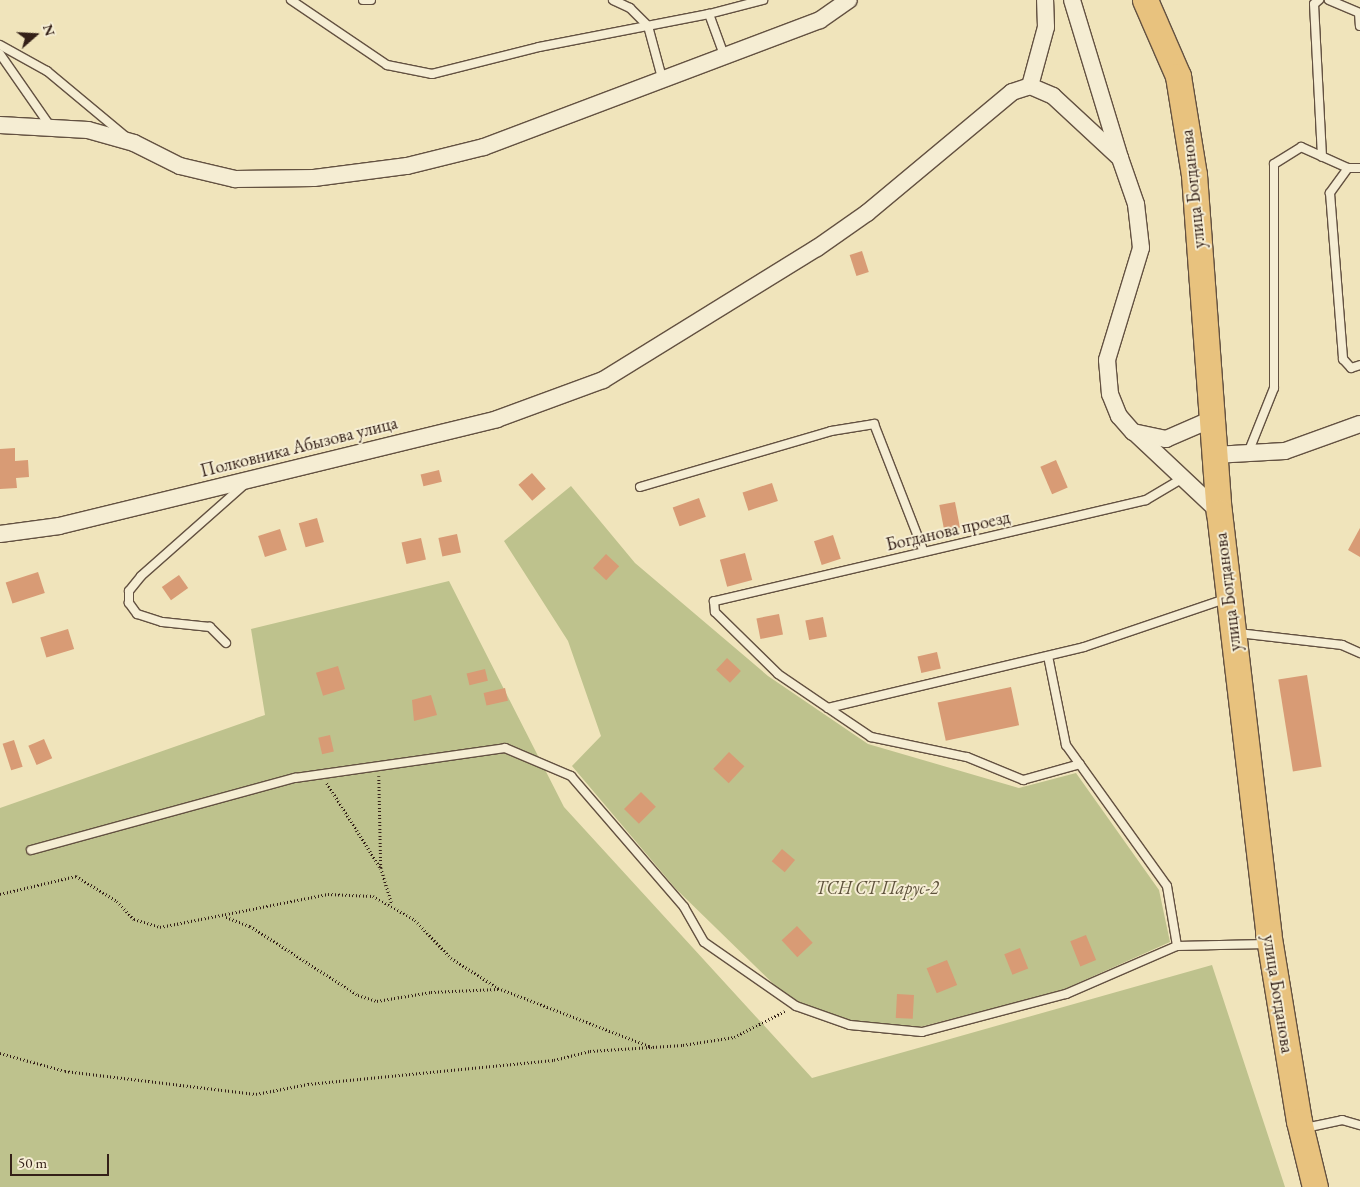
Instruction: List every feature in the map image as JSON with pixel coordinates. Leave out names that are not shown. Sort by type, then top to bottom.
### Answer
[{"type":"main road","name":"улица Богданова","points":[[1145,0],[1178,76],[1194,175],[1219,512],[1270,944],[1301,1129],[1315,1187]]},
{"type":"street","points":[[0,125],[50,126],[88,130],[134,143],[180,166],[235,178],[314,178],[407,166],[484,147],[662,78],[820,20],[849,0]]},
{"type":"street","points":[[1045,0],[1046,27],[1030,86],[1053,96],[1120,158]]},
{"type":"street","points":[[1072,0],[1136,204],[1141,248],[1107,360],[1110,394],[1119,416],[1133,432],[1219,512]]},
{"type":"street","name":"Полковника Абызова улица","points":[[0,534],[59,526],[513,415],[604,380],[831,238],[1012,92],[1030,86]]},
{"type":"street","points":[[1133,432],[1166,439],[1212,419]]},
{"type":"street","points":[[1214,455],[1247,455],[1285,451],[1360,424]]},
{"type":"lane","points":[[291,0],[387,65],[432,74],[709,14],[762,0]]},
{"type":"lane","points":[[364,0],[371,0]]},
{"type":"lane","points":[[613,0],[630,8],[648,26],[662,78]]},
{"type":"lane","points":[[1319,0],[1314,4],[1322,157]]},
{"type":"lane","points":[[1329,0],[1359,13],[1360,26]]},
{"type":"lane","points":[[709,14],[724,55]]},
{"type":"lane","points":[[0,45],[46,71],[134,143]]},
{"type":"lane","points":[[0,54],[50,126]]},
{"type":"lane","points":[[1247,455],[1274,388],[1274,164],[1301,147],[1348,168],[1360,168]]},
{"type":"lane","points":[[1348,168],[1330,193],[1344,359],[1351,368],[1360,365]]},
{"type":"lane","points":[[640,487],[831,431],[874,424],[924,552]]},
{"type":"lane","name":"Богданова проезд","points":[[828,708],[778,674],[715,612],[714,601],[1146,500],[1183,478]]},
{"type":"lane","points":[[226,643],[210,628],[162,622],[137,614],[129,603],[129,592],[141,576],[252,479]]},
{"type":"lane","points":[[828,708],[1048,656],[1229,597]]},
{"type":"lane","points":[[1233,633],[1332,644],[1360,653]]},
{"type":"lane","points":[[1048,656],[1066,746],[1167,886],[1177,946]]},
{"type":"lane","points":[[828,708],[871,737],[967,757],[1023,780],[1080,764]]},
{"type":"lane","points":[[31,850],[321,773],[379,763],[505,748],[571,776],[684,907],[704,942],[796,1006],[850,1025],[922,1032],[1066,994],[1177,946],[1270,944]]},
{"type":"lane","points":[[1301,1129],[1342,1120],[1360,1125]]},
{"type":"path","points":[[379,763],[381,868]]},
{"type":"path","points":[[321,773],[381,868],[392,903]]},
{"type":"path","points":[[0,894],[76,876],[117,901],[143,925],[169,926],[224,917],[328,894],[361,893],[392,903],[421,925],[451,958],[500,989],[653,1047]]},
{"type":"path","points":[[224,917],[250,926],[358,995],[376,1001],[431,992],[500,989]]},
{"type":"path","points":[[0,1053],[66,1071],[237,1095],[554,1060],[590,1051],[653,1047],[734,1037],[796,1006]]},
{"type":"green space","name":"ТСН СТ Парус-2","points":[[571,486],[635,563],[768,676],[868,744],[1019,788],[1076,773],[1159,890],[1170,942],[1060,991],[920,1027],[855,1023],[793,1003],[676,889],[572,766],[601,736],[568,641],[504,541]]},
{"type":"green space","points":[[449,581],[564,807],[812,1078],[1212,965],[1285,1187],[0,1187],[0,808],[265,715],[251,629]]},
{"type":"building","points":[[862,251],[869,272],[856,276],[850,255]]},
{"type":"building","points":[[15,448],[15,461],[28,460],[29,477],[16,478],[17,488],[0,489],[0,449]]},
{"type":"building","points":[[1056,460],[1068,488],[1052,494],[1040,467]]},
{"type":"building","points":[[439,470],[442,482],[423,486],[421,475]]},
{"type":"building","points":[[532,473],[546,489],[532,501],[518,485]]},
{"type":"building","points":[[772,483],[778,501],[748,511],[743,493]]},
{"type":"building","points":[[699,498],[706,517],[680,526],[673,508]]},
{"type":"building","points":[[955,502],[960,528],[944,531],[939,505]]},
{"type":"building","points":[[317,518],[324,542],[306,547],[299,523]]},
{"type":"building","points":[[1360,528],[1360,557],[1348,550]]},
{"type":"building","points":[[280,529],[287,550],[265,557],[258,536]]},
{"type":"building","points":[[457,534],[461,553],[442,557],[438,538]]},
{"type":"building","points":[[833,535],[841,559],[822,565],[814,541]]},
{"type":"building","points":[[421,538],[426,559],[406,564],[402,542]]},
{"type":"building","points":[[745,553],[752,580],[727,587],[720,560]]},
{"type":"building","points":[[606,554],[619,566],[606,580],[593,568]]},
{"type":"building","points":[[38,572],[45,593],[12,603],[6,583]]},
{"type":"building","points":[[179,575],[188,588],[171,600],[162,587]]},
{"type":"building","points":[[779,614],[783,635],[760,639],[756,618]]},
{"type":"building","points":[[823,617],[827,637],[809,640],[805,620]]},
{"type":"building","points":[[68,629],[74,649],[46,658],[40,637]]},
{"type":"building","points":[[937,652],[941,669],[921,673],[918,656]]},
{"type":"building","points":[[727,658],[741,671],[730,683],[716,670]]},
{"type":"building","points":[[338,666],[345,689],[323,696],[316,673]]},
{"type":"building","points":[[485,669],[488,681],[469,685],[467,674]]},
{"type":"building","points":[[1307,675],[1322,767],[1293,771],[1278,680]]},
{"type":"building","points":[[1011,687],[1019,725],[946,741],[938,703]]},
{"type":"building","points":[[505,688],[508,701],[486,706],[484,693]]},
{"type":"building","points":[[431,695],[437,715],[414,721],[412,700]]},
{"type":"building","points":[[330,735],[334,752],[322,754],[318,738]]},
{"type":"building","points":[[44,739],[52,758],[37,765],[28,746]]},
{"type":"building","points":[[14,740],[23,767],[11,770],[3,744]]},
{"type":"building","points":[[729,752],[744,766],[729,783],[713,769]]},
{"type":"building","points":[[641,792],[656,807],[639,824],[624,809]]},
{"type":"building","points":[[782,849],[795,860],[785,872],[772,861]]},
{"type":"building","points":[[797,926],[813,943],[797,957],[782,940]]},
{"type":"building","points":[[1086,935],[1096,960],[1080,966],[1070,941]]},
{"type":"building","points":[[1020,948],[1028,968],[1012,975],[1004,954]]},
{"type":"building","points":[[947,960],[957,985],[937,993],[927,968]]},
{"type":"building","points":[[897,994],[914,995],[913,1019],[896,1018]]}]
